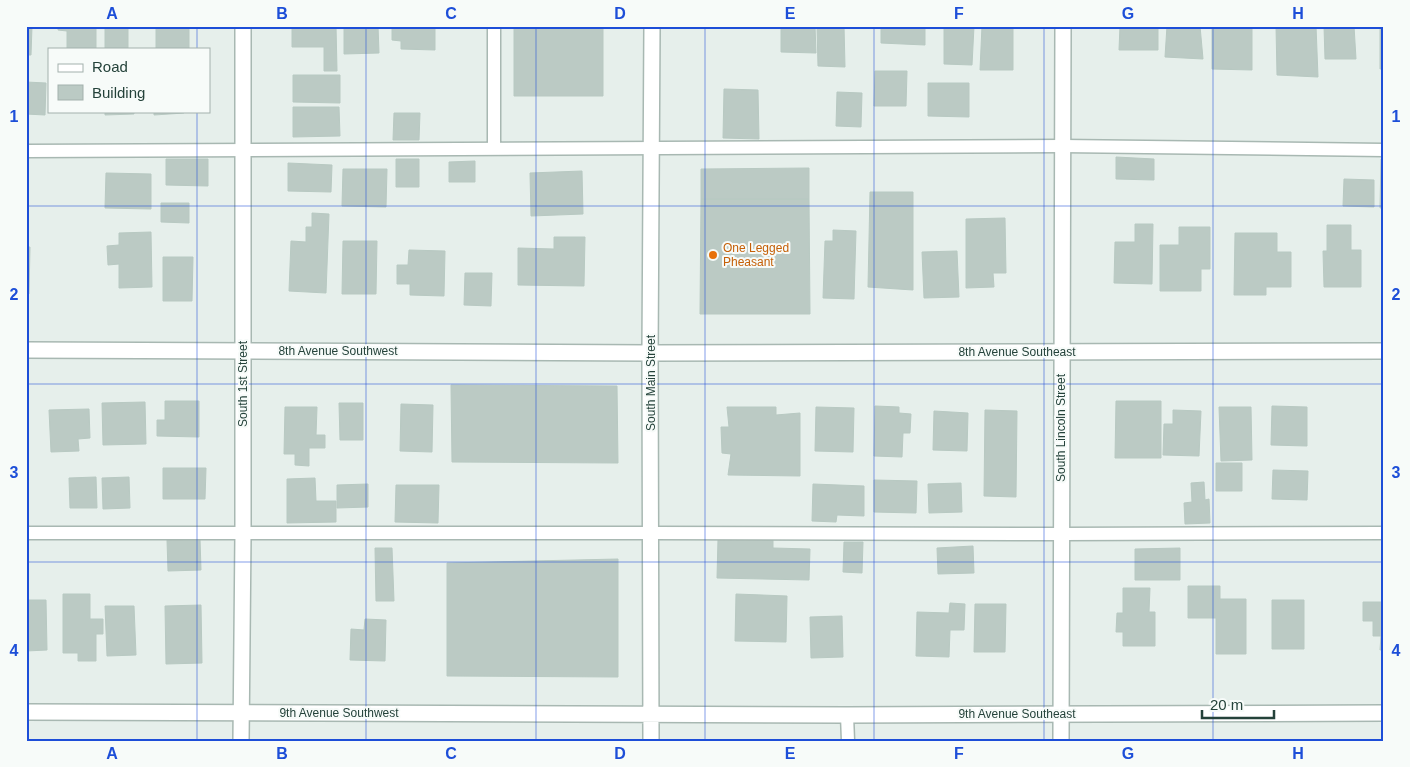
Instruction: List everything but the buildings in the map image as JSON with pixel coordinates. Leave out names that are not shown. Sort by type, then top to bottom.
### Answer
[{"type":"street","name":"South 1st Street","points":[[241,741],[243,26]]},
{"type":"street","name":"South Main Street","points":[[651,741],[650,352],[652,26]]},
{"type":"street","name":"South Lincoln Street","points":[[1061,741],[1063,26]]},
{"type":"street","name":"8th Avenue Southwest","points":[[26,350],[650,352]]},
{"type":"street","name":"8th Avenue Southeast","points":[[650,352],[1384,351]]},
{"type":"street","name":"9th Avenue Southwest","points":[[26,712],[651,714]]},
{"type":"street","name":"9th Avenue Southeast","points":[[651,714],[1384,713]]},
{"type":"lane","points":[[494,26],[494,149]]},
{"type":"lane","points":[[26,151],[1062,146],[1384,150]]},
{"type":"lane","points":[[26,533],[1384,533]]},
{"type":"lane","points":[[847,715],[848,741]]},
{"type":"place","name":"One Legged Pheasant","points":[[713,255]]}]
